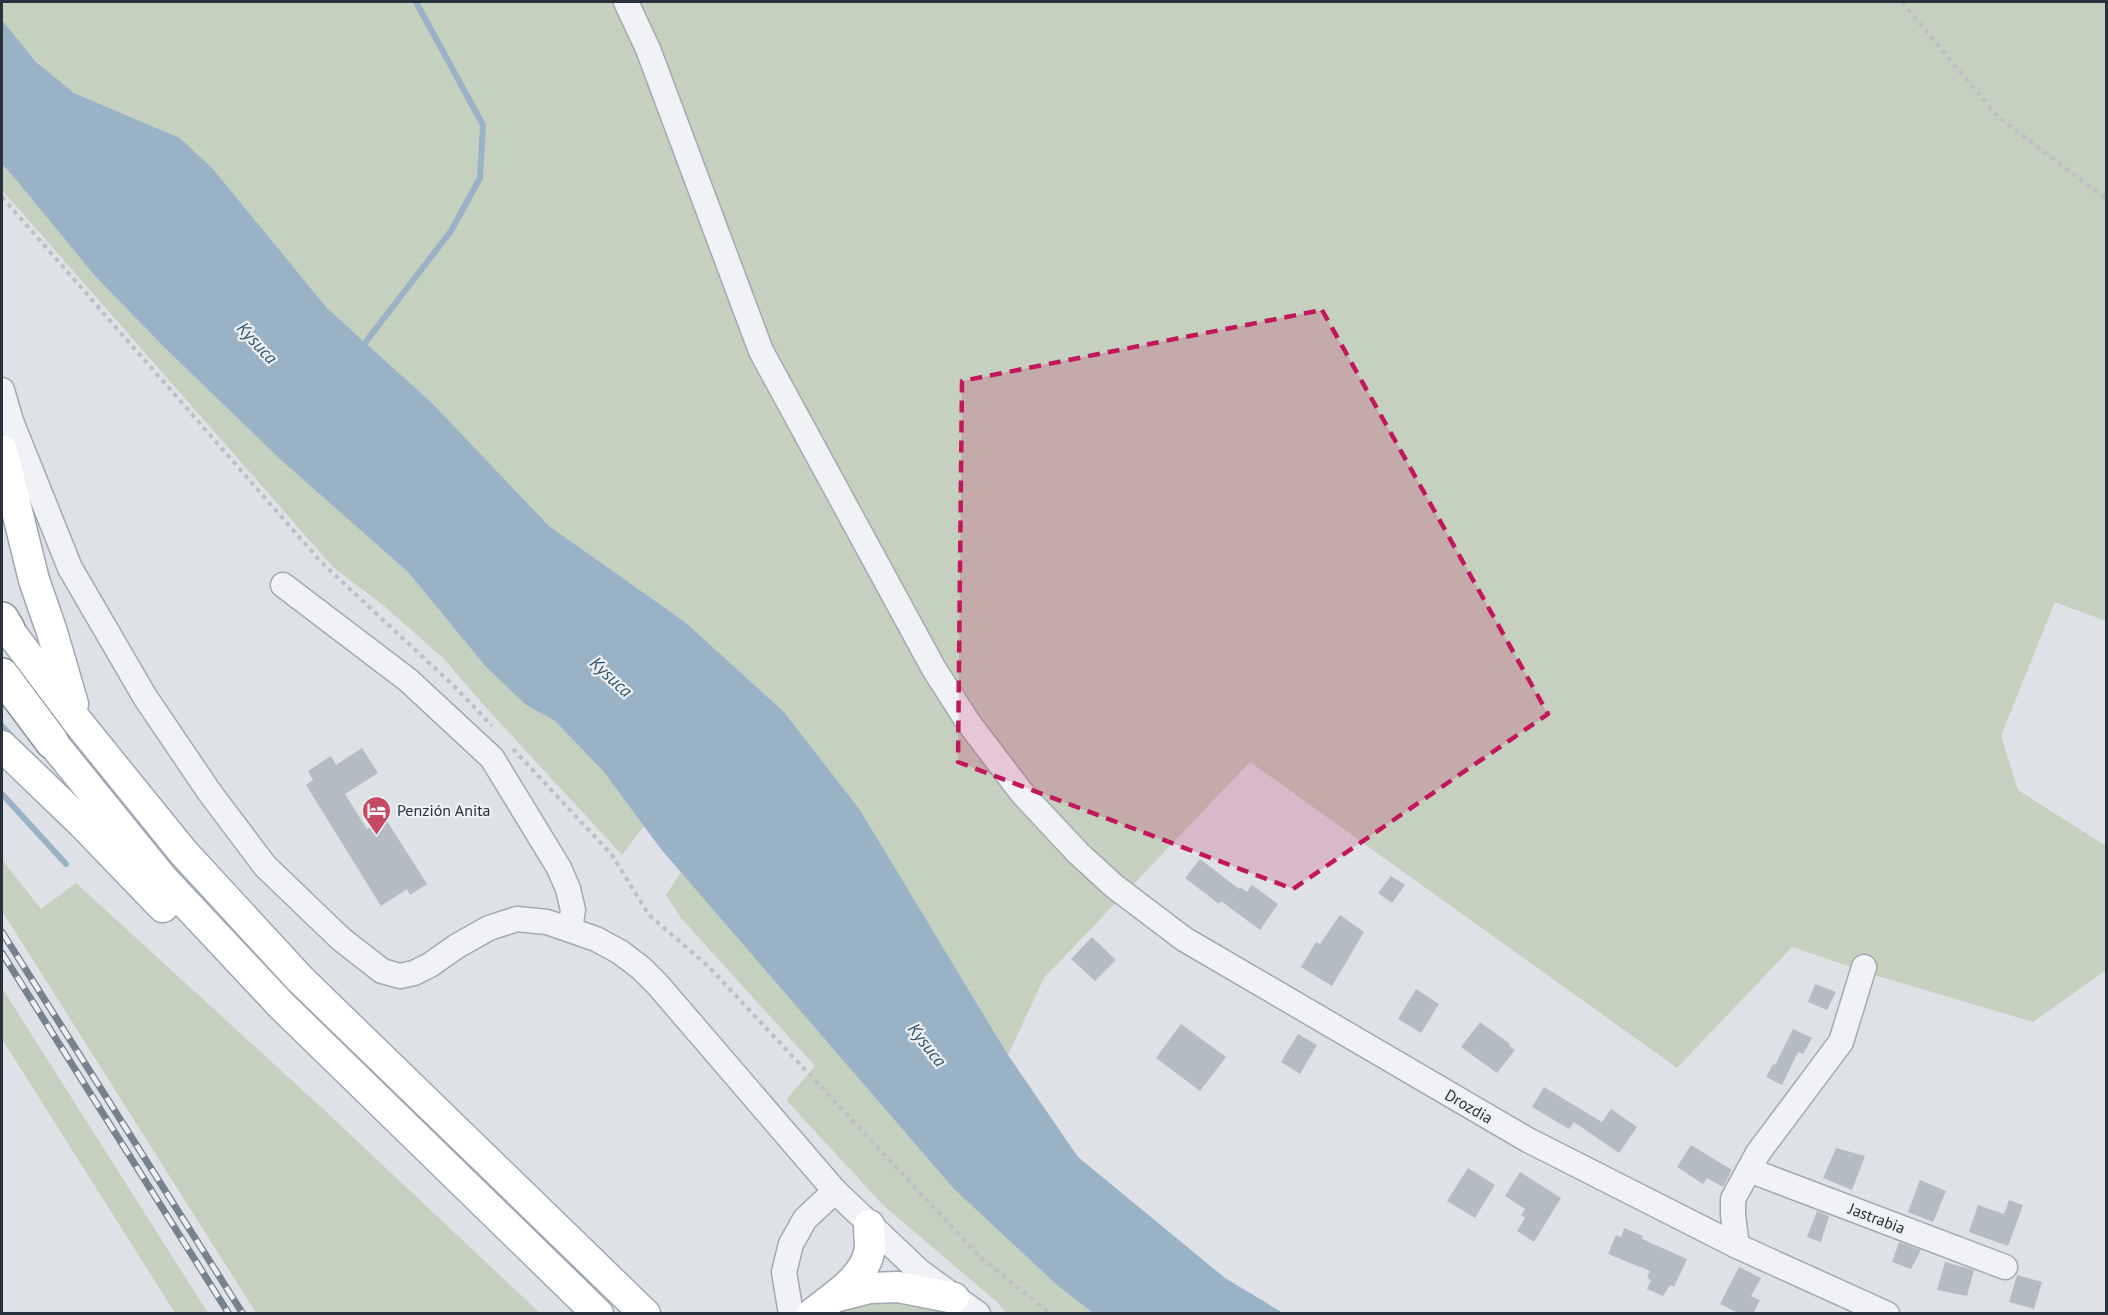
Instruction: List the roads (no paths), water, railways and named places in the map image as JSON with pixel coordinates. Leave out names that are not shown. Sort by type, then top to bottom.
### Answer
[{"type":"highway","points":[[2,675],[52,742]]},
{"type":"main road","points":[[2,450],[34,580],[52,632],[77,721]]},
{"type":"main road","points":[[5,624],[77,721],[183,852],[300,979],[645,1314]]},
{"type":"main road","points":[[52,742],[162,878],[281,1005],[598,1314]]},
{"type":"main road","points":[[2,746],[83,824],[197,943],[228,949]]},
{"type":"main road","points":[[802,1308],[856,1277],[865,1264],[870,1249],[869,1225]]},
{"type":"main road","points":[[802,1308],[870,1288],[898,1287],[966,1306]]},
{"type":"street","name":"Drozdia","points":[[626,2],[648,49],[766,362],[934,669],[968,722],[1022,793],[1078,853],[1114,886],[1184,939],[1528,1140],[1737,1246],[1887,1314]]},
{"type":"street","points":[[2,390],[11,421],[70,568],[145,697],[210,793],[265,866],[341,939],[382,971],[400,976],[414,973],[430,965],[489,928],[517,919],[547,922],[570,929],[620,952],[641,968],[835,1191],[919,1271],[966,1306]]},
{"type":"street","points":[[283,585],[408,680],[492,758],[559,868],[568,889],[573,910],[570,929]]},
{"type":"street","points":[[1737,1246],[1733,1199],[1758,1153],[1841,1042],[1864,967]]},
{"type":"street","name":"Jastrabia","points":[[1749,1170],[2004,1267]]},
{"type":"street","points":[[802,1308],[784,1272],[791,1244],[805,1219],[835,1191]]},
{"type":"water","name":"Kysuca","points":[[2,20],[36,62],[74,93],[180,138],[213,169],[327,308],[433,404],[549,526],[685,622],[784,712],[860,810],[1008,1055],[1078,1157],[1225,1278],[1283,1313],[1093,1313],[1058,1286],[954,1189],[660,848],[604,772],[555,721],[526,705],[486,667],[408,572],[282,461],[166,349],[94,275],[2,164]]},
{"type":"waterway","points":[[361,348],[451,231],[480,178],[483,125],[416,2]]},
{"type":"waterway","points":[[2,726],[14,739]]},
{"type":"waterway","points":[[2,794],[66,864]]},
{"type":"railway","points":[[2,932],[243,1314]]},
{"type":"railway","points":[[2,953],[229,1314]]},
{"type":"place","name":"Penzión Anita","points":[[376,836]]}]
